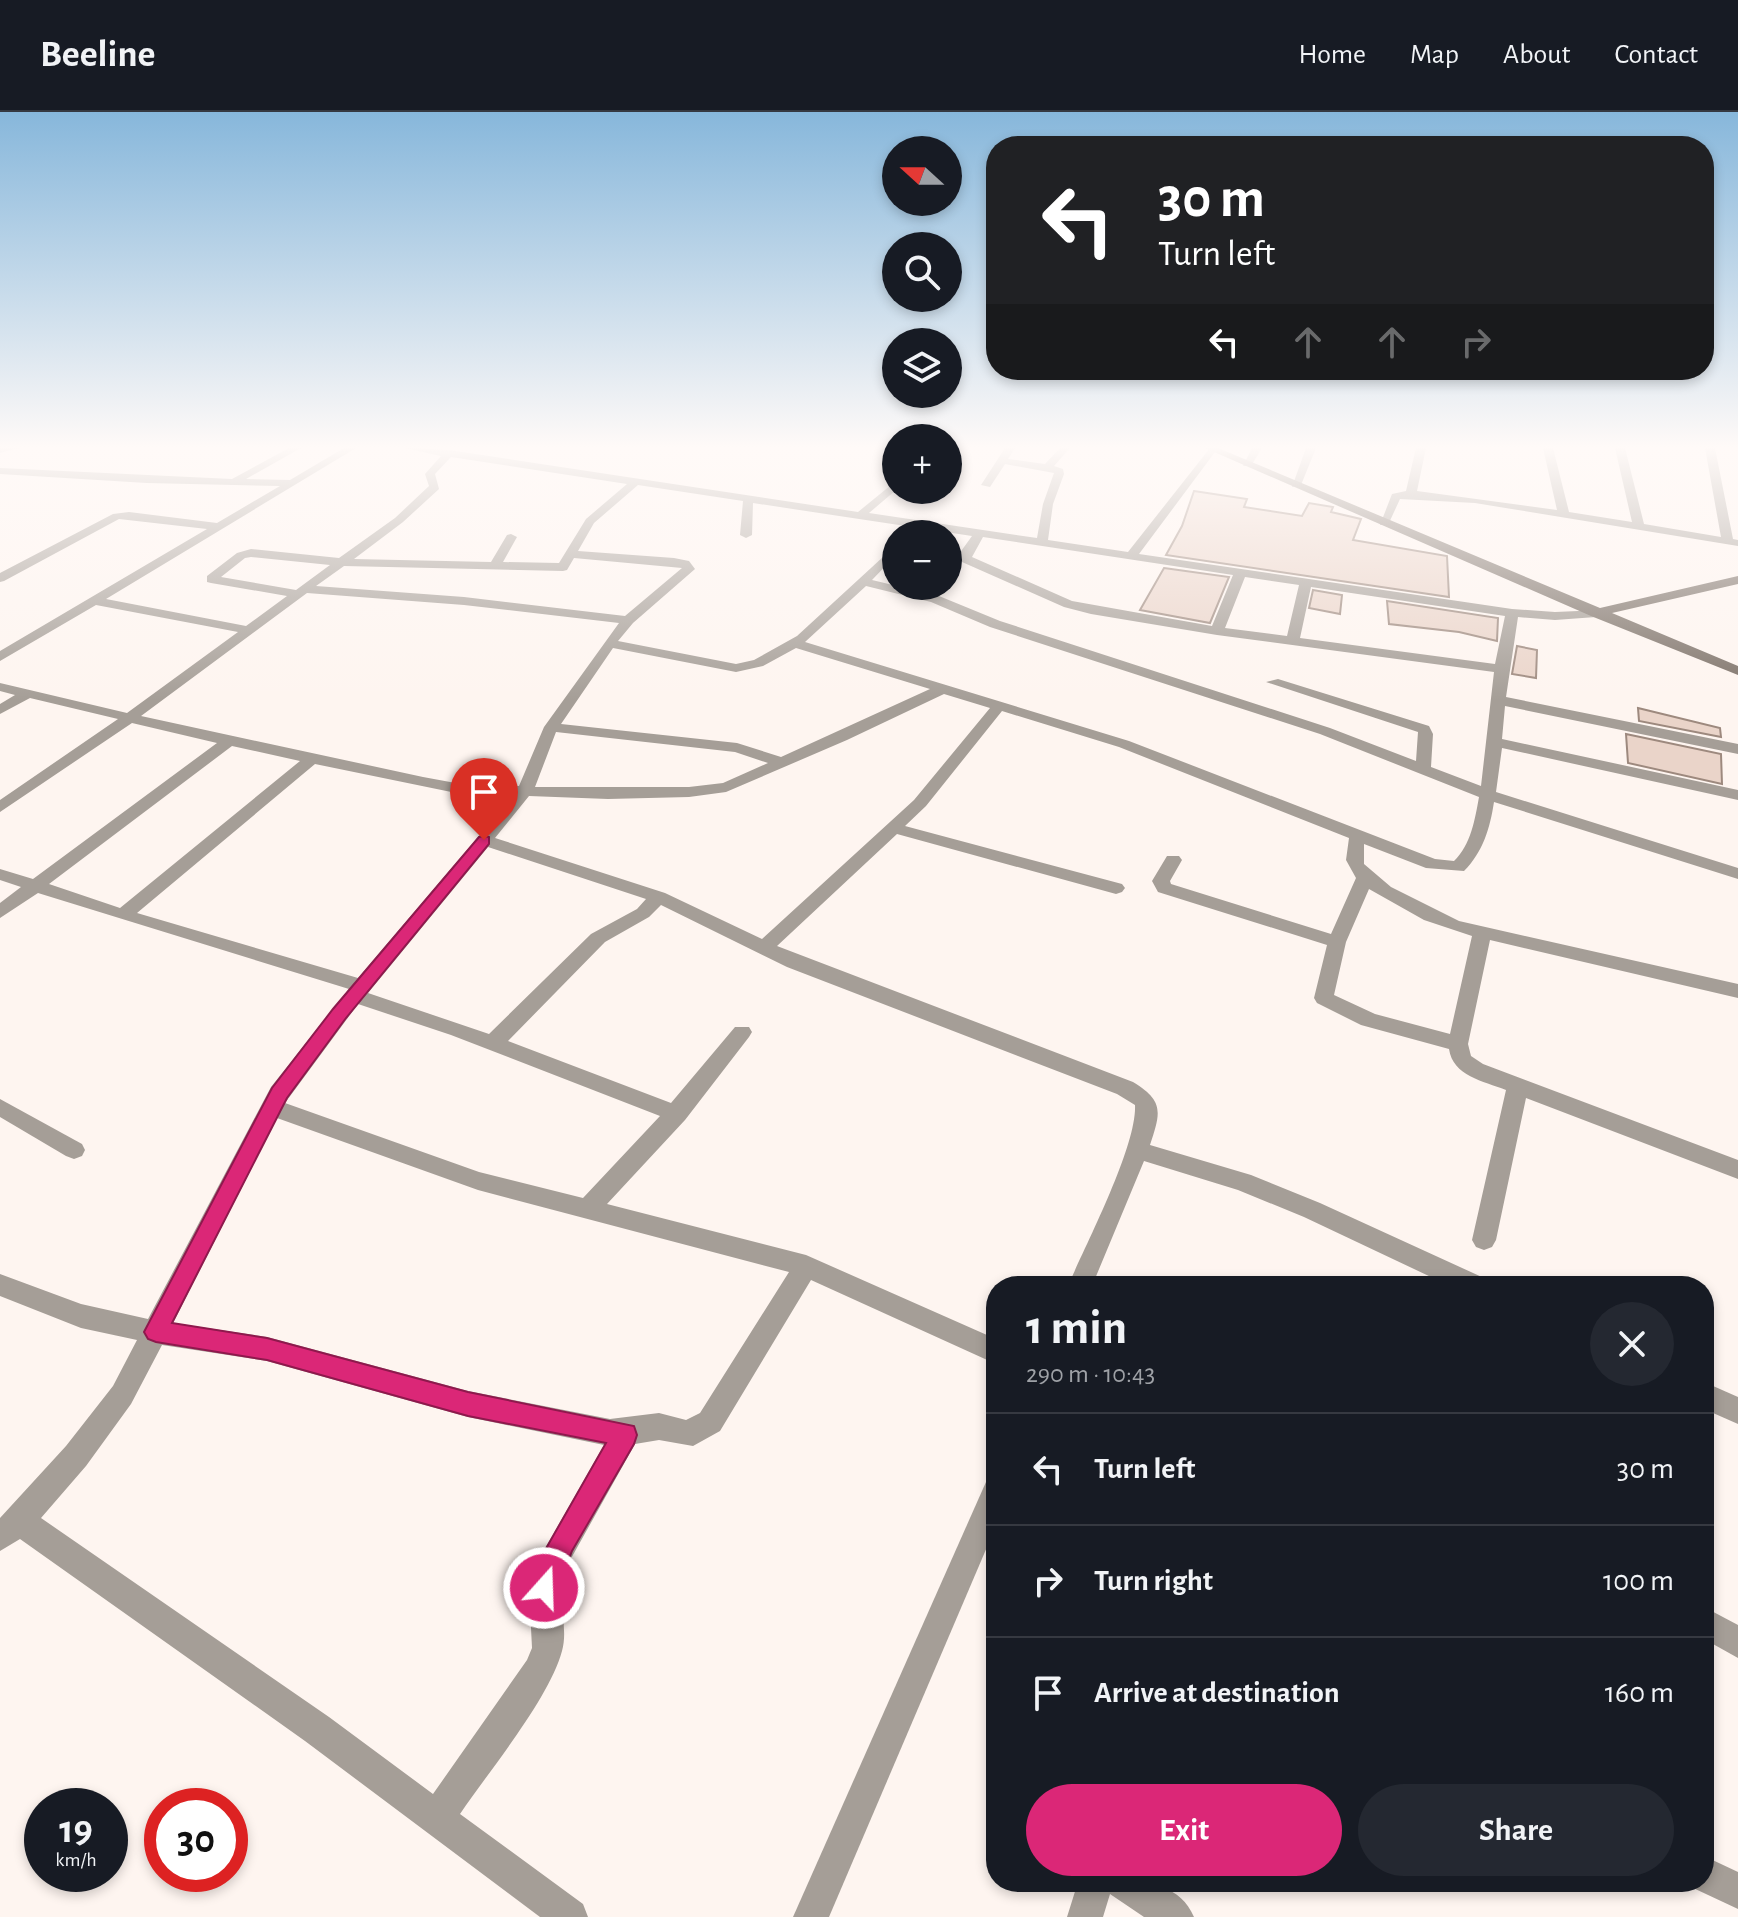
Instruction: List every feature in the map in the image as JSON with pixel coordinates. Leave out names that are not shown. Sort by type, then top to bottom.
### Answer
[{"type":"street","points":[[0,578],[86,532]]},
{"type":"street","points":[[0,657],[211,532]]},
{"type":"street","points":[[0,807],[129,718],[382,532]]},
{"type":"street","points":[[584,532],[567,564],[559,568],[339,562],[245,554],[211,579],[238,586],[464,601],[628,620]]},
{"type":"street","points":[[1042,544],[1044,532]]},
{"type":"street","points":[[1130,557],[1149,532]]},
{"type":"street","points":[[1406,532],[1738,671]]},
{"type":"street","points":[[1667,532],[1733,542]]},
{"type":"street","points":[[962,533],[1512,613],[1555,616],[1596,613],[1738,580]]},
{"type":"street","points":[[979,534],[965,554],[966,559],[1068,604],[1217,631],[1501,669]]},
{"type":"street","points":[[494,567],[511,537]]},
{"type":"street","points":[[570,1917],[317,1729],[10,1529],[76,1456],[122,1395],[271,1107],[359,991],[525,791],[551,727],[628,620],[686,573],[688,566],[656,560],[572,554]]},
{"type":"street","points":[[611,644],[736,668],[752,667],[796,644],[882,562]]},
{"type":"street","points":[[1217,631],[1240,573]]},
{"type":"street","points":[[862,581],[935,599],[982,619],[1325,731],[1489,795],[1738,874]]},
{"type":"street","points":[[1293,641],[1306,583]]},
{"type":"street","points":[[96,601],[248,630]]},
{"type":"street","points":[[796,644],[1124,744],[1432,864],[1458,867],[1470,857],[1489,795],[1501,669],[1512,613]]},
{"type":"street","points":[[1273,682],[1424,729],[1423,768]]},
{"type":"street","points":[[0,687],[229,741],[461,789],[608,794],[706,791],[726,787],[942,689]]},
{"type":"street","points":[[0,710],[27,694]]},
{"type":"street","points":[[1498,700],[1738,749]]},
{"type":"street","points":[[764,948],[894,828],[944,777],[998,707]]},
{"type":"street","points":[[551,727],[737,748],[783,763]]},
{"type":"street","points":[[0,912],[229,741]]},
{"type":"street","points":[[1495,742],[1738,795]]},
{"type":"street","points":[[123,915],[312,758]]},
{"type":"street","points":[[894,828],[1116,888]]},
{"type":"street","points":[[1359,833],[1353,853],[1356,866],[1365,878],[1424,914],[1482,933],[1738,991]]},
{"type":"street","points":[[484,840],[659,897],[764,948],[1125,1088],[1146,1101],[1147,1121],[1137,1150],[1084,1276]]},
{"type":"street","points":[[1173,860],[1161,881],[1164,888],[1337,942]]},
{"type":"street","points":[[0,874],[359,991],[677,1114]]},
{"type":"street","points":[[1365,878],[1337,942],[1324,998],[1332,1005],[1458,1044]]},
{"type":"street","points":[[493,1043],[598,938],[643,913],[659,897]]},
{"type":"street","points":[[1482,933],[1458,1044],[1461,1060],[1476,1070],[1738,1170]]},
{"type":"street","points":[[587,1210],[677,1114],[742,1032]]},
{"type":"street","points":[[1484,1240],[1518,1086]]},
{"type":"street","points":[[0,1107],[74,1150]]},
{"type":"street","points":[[271,1107],[478,1181],[806,1266],[986,1347]]},
{"type":"street","points":[[1137,1150],[1243,1182],[1453,1276]]},
{"type":"street","points":[[0,1285],[81,1316],[156,1332],[267,1349],[468,1404],[625,1435],[650,1427],[682,1435],[697,1433],[710,1422],[806,1266]]},
{"type":"street","points":[[1714,1400],[1738,1411]]},
{"type":"street","points":[[436,1819],[539,1671],[548,1648],[544,1588],[550,1566],[625,1435]]},
{"type":"street","points":[[811,1917],[986,1515]]},
{"type":"street","points":[[1714,1628],[1738,1642]]},
{"type":"street","points":[[1714,1879],[1738,1891]]},
{"type":"street","points":[[1085,1917],[1093,1892]]},
{"type":"street","points":[[1138,1892],[1176,1917]]},
{"type":"building","points":[[1179,532],[1356,532],[1353,540],[1447,556],[1449,597],[1166,555]]},
{"type":"building","points":[[1164,568],[1229,577],[1210,623],[1140,610]]},
{"type":"building","points":[[1313,590],[1342,595],[1340,614],[1309,608]]},
{"type":"building","points":[[1387,601],[1498,618],[1497,641],[1459,632],[1389,624]]},
{"type":"building","points":[[1517,646],[1537,650],[1536,678],[1512,674]]},
{"type":"building","points":[[1638,708],[1720,728],[1721,737],[1639,721]]},
{"type":"building","points":[[1626,734],[1721,754],[1722,784],[1628,763]]},
{"type":"route","points":[[484,840],[340,1013],[279,1093],[156,1332],[267,1349],[468,1404],[625,1435],[562,1542],[550,1566],[544,1588]]}]
